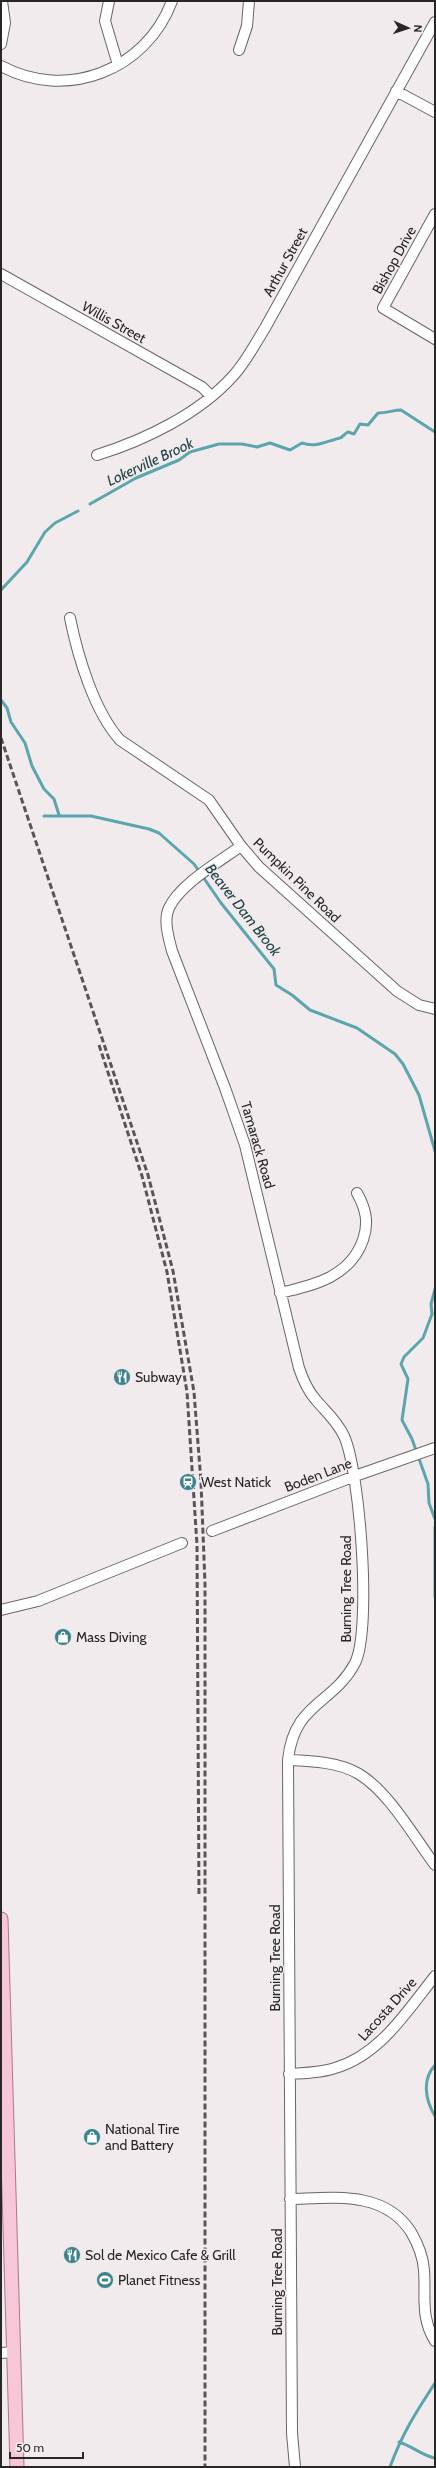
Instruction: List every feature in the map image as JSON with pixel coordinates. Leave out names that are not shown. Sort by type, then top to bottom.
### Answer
[{"type":"main road","points":[[1,1919],[7,2353],[16,2467]]},
{"type":"street","points":[[1,44],[5,23],[2,1]]},
{"type":"street","points":[[109,1],[105,21],[118,66]]},
{"type":"street","points":[[1,66],[30,78],[66,82],[102,74],[118,66],[147,42],[172,1]]},
{"type":"street","points":[[239,50],[247,26],[249,1]]},
{"type":"street","name":"Arthur Street","points":[[97,455],[119,448],[165,426],[211,396],[233,376],[258,340],[435,22]]},
{"type":"street","points":[[396,91],[435,112]]},
{"type":"street","name":"Bishop Drive","points":[[435,214],[383,308],[435,339]]},
{"type":"street","name":"Willis Street","points":[[1,274],[202,387],[211,396]]},
{"type":"street","name":"Pumpkin Pine Road","points":[[70,618],[84,668],[100,709],[112,732],[130,748],[209,800],[241,846],[259,867],[382,978],[415,1002],[435,1009]]},
{"type":"street","name":"Tamarack Road","points":[[241,846],[192,882],[168,909],[169,940],[243,1139],[280,1293],[303,1380],[316,1401],[339,1426],[349,1448],[355,1476]]},
{"type":"street","points":[[280,1293],[327,1280],[347,1266],[355,1258],[360,1248],[367,1225],[363,1204],[357,1193]]},
{"type":"street","name":"Boden Lane","points":[[212,1531],[355,1476],[431,1450]]},
{"type":"street","name":"Burning Tree Road","points":[[295,2467],[292,2433],[288,1760],[293,1734],[300,1721],[349,1674],[360,1650],[363,1613],[359,1504],[355,1476]]},
{"type":"street","points":[[1,1610],[38,1601],[182,1543]]},
{"type":"street","points":[[288,1760],[333,1765],[358,1773],[370,1781],[390,1804],[435,1865]]},
{"type":"street","name":"Lacosta Drive","points":[[289,2074],[333,2069],[368,2053],[383,2038],[435,1976]]},
{"type":"street","points":[[290,2199],[357,2198],[381,2205],[399,2218],[407,2227],[419,2247],[424,2270],[426,2320],[435,2341]]},
{"type":"waterway","name":"Lokerville Brook","points":[[90,504],[136,478],[179,460],[190,452],[219,444],[242,444],[257,447],[270,443],[290,450],[302,443],[312,445],[321,444],[340,438],[348,432],[354,434],[360,424],[368,425],[378,413],[398,410],[401,410],[435,432]]},
{"type":"waterway","name":"Lokerville Brook","points":[[1,590],[27,562],[45,532],[55,523],[78,511]]},
{"type":"waterway","name":"Lokerville Brook","points":[[1,700],[7,708],[11,722],[25,743],[32,766],[44,789],[54,799],[59,815]]},
{"type":"waterway","name":"Beaver Dam Brook","points":[[44,816],[91,816],[149,829],[159,833],[194,864],[221,903],[274,969],[276,985],[292,995],[310,1010],[357,1028],[395,1054],[403,1064],[419,1095],[435,1151]]},
{"type":"waterway","name":"Beaver Dam Brook","points":[[435,1289],[431,1304],[432,1314],[423,1338],[404,1357],[401,1364],[408,1379],[402,1420],[412,1439],[428,1484],[429,1503],[435,1519]]},
{"type":"waterway","name":"Beaver Dam Brook","points":[[435,1527],[435,1597]]},
{"type":"waterway","name":"Beaver Dam Brook","points":[[435,2065],[428,2077],[426,2090],[429,2103],[435,2116]]},
{"type":"waterway","name":"Beaver Dam Brook","points":[[390,2467],[399,2444],[435,2383]]},
{"type":"waterway","points":[[399,2442],[435,2458]]},
{"type":"railway","points":[[1,738],[148,1175],[173,1271],[194,1392],[201,1482],[205,1584],[205,2467]]},
{"type":"railway","points":[[99,1045],[142,1176],[167,1272],[187,1392],[197,1545],[199,1897]]},
{"type":"place","name":"Subway","points":[[122,1377]]},
{"type":"place","name":"West Natick","points":[[188,1482]]},
{"type":"place","name":"Mass Diving","points":[[63,1637]]},
{"type":"place","name":"National Tire and Battery","points":[[92,2137]]},
{"type":"place","name":"Sol de Mexico Cafe & Grill","points":[[72,2255]]},
{"type":"place","name":"Planet Fitness","points":[[105,2280]]}]
